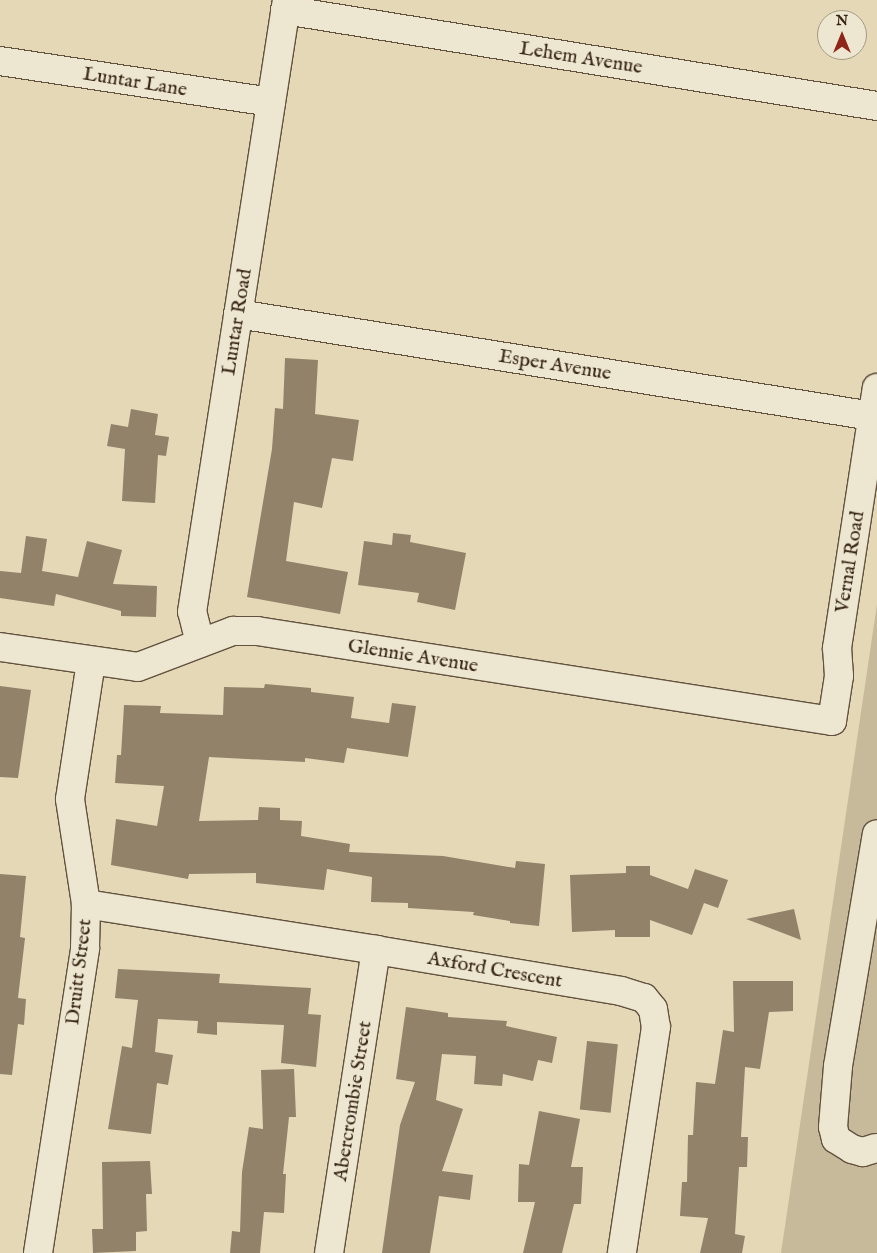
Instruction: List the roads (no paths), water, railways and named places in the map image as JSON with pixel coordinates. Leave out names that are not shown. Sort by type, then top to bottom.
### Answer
[{"type":"street","name":"Luntar Road","points":[[200,643],[192,612],[286,5]]},
{"type":"street","name":"Lehem Avenue","points":[[286,5],[877,106]]},
{"type":"street","name":"Luntar Lane","points":[[0,61],[271,102]]},
{"type":"street","name":"Esper Avenue","points":[[238,314],[872,416]]},
{"type":"street","name":"Vernal Road","points":[[824,720],[825,675],[837,648],[877,388]]},
{"type":"street","name":"Glennie Avenue","points":[[0,647],[91,662],[138,667],[233,631],[257,631],[824,720]]},
{"type":"street","name":"Druitt Street","points":[[38,1253],[84,948],[86,904],[70,799],[91,662]]},
{"type":"street","points":[[876,1148],[863,1152],[852,1149],[836,1139],[833,1127],[838,1066],[877,834]]},
{"type":"street","name":"Axford Crescent","points":[[86,904],[376,950],[635,994],[649,1003],[656,1017],[655,1041],[622,1253]]},
{"type":"street","name":"Abercrombie Street","points":[[329,1253],[376,950]]}]
